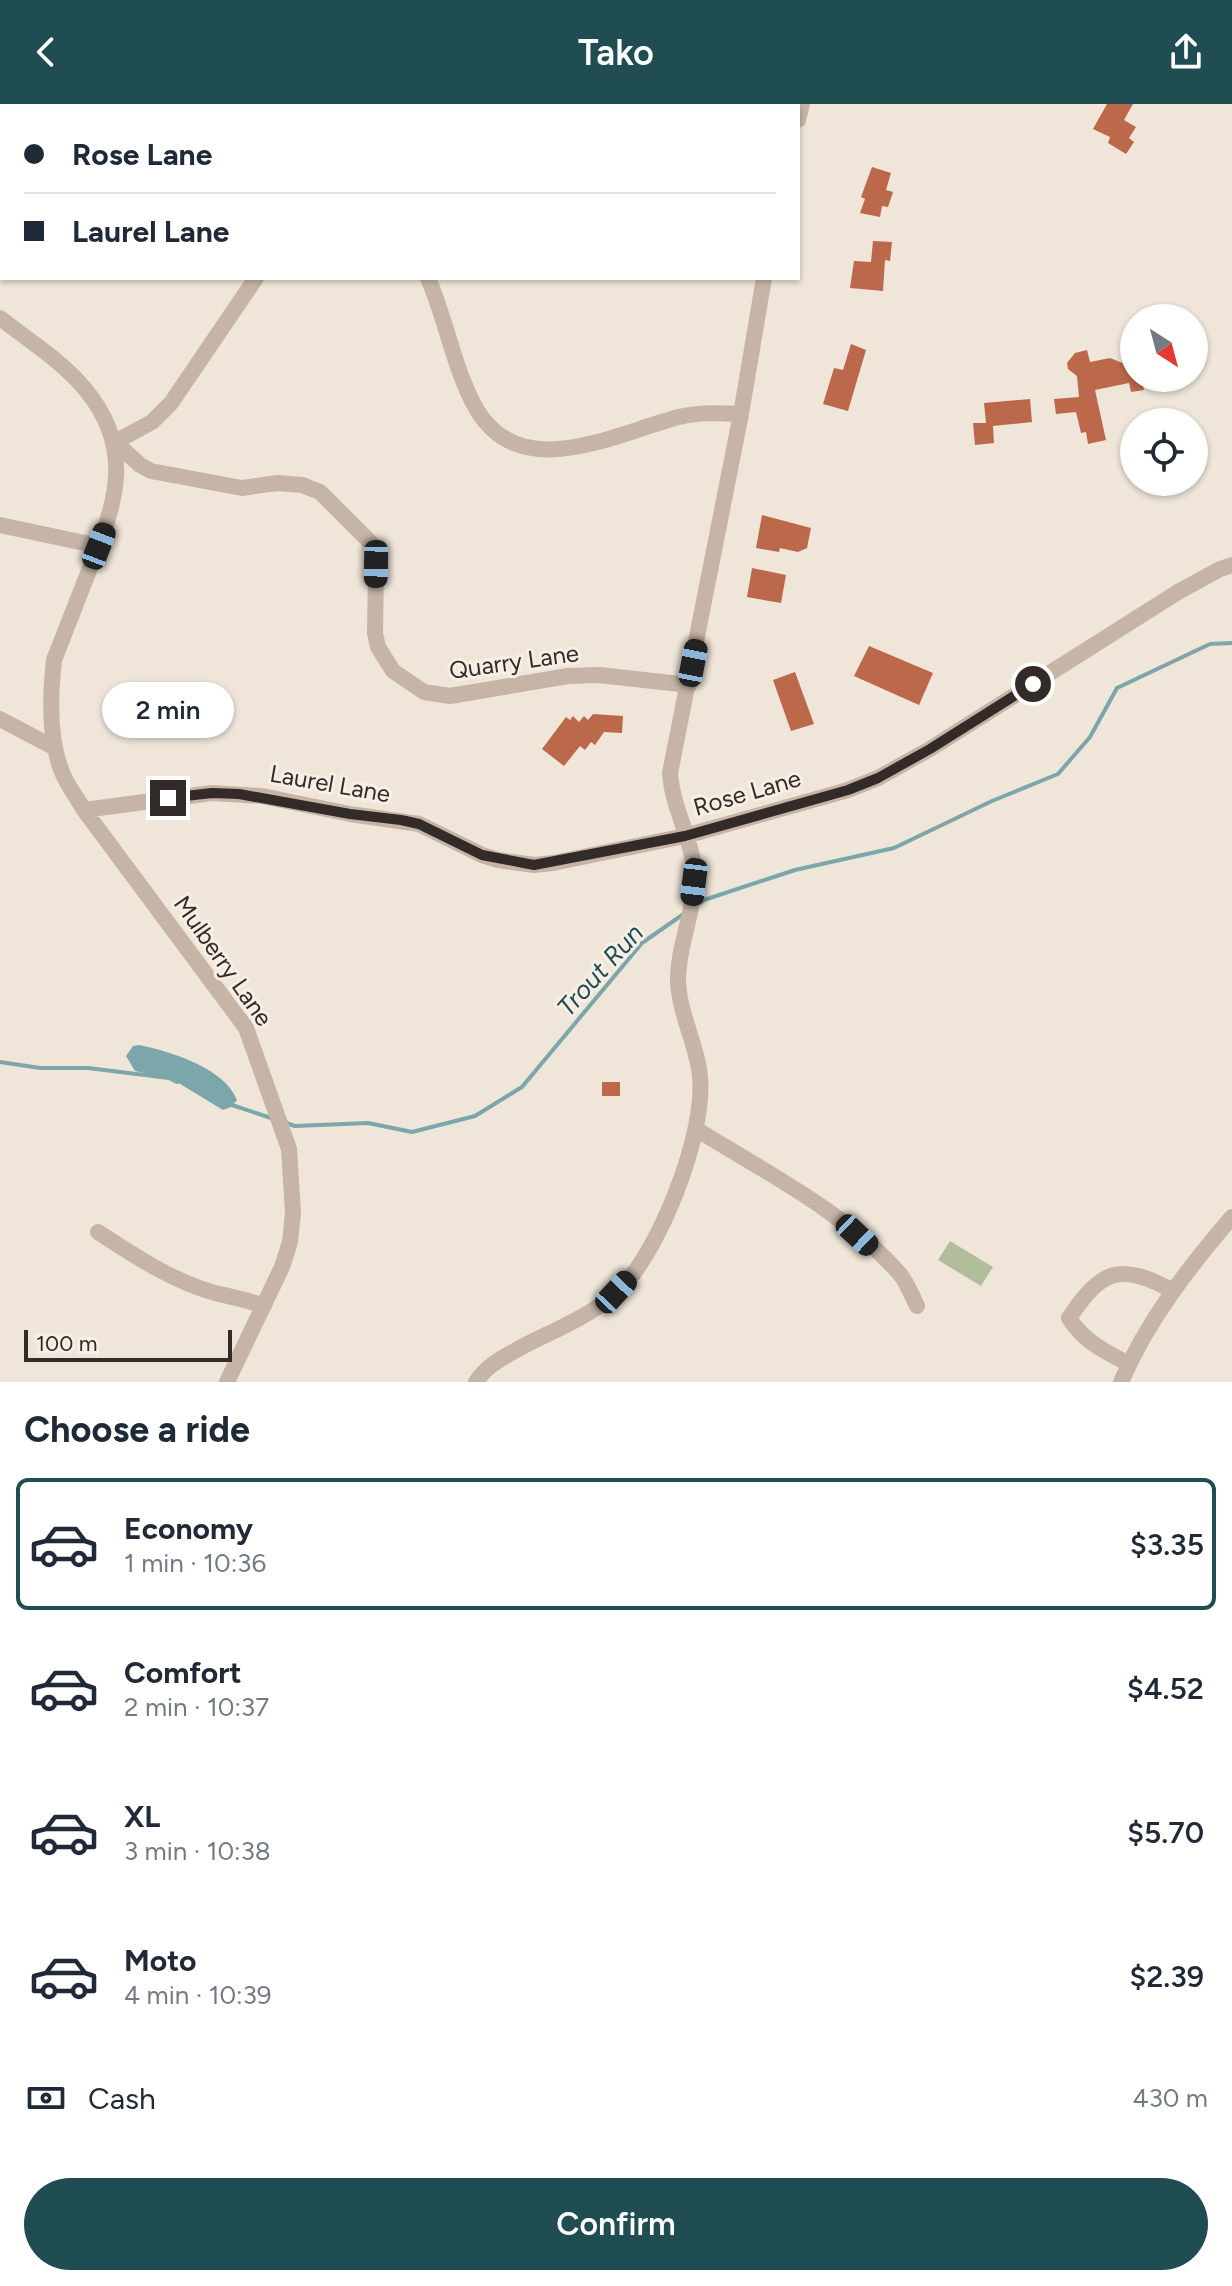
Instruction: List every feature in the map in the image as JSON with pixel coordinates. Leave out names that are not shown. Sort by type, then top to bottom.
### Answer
[{"type":"street","points":[[115,442],[152,422],[171,403],[255,280]]},
{"type":"street","points":[[429,280],[471,398],[486,423],[510,442],[535,450],[560,450],[683,416],[741,414]]},
{"type":"street","name":"Rose Lane","points":[[764,280],[741,414],[670,773],[671,788],[685,836],[848,790],[878,778],[930,749],[1178,592],[1232,565]]},
{"type":"street","points":[[0,318],[85,389],[115,442],[114,500],[54,660],[51,710],[55,748],[62,772],[84,810]]},
{"type":"street","name":"Quarry Lane","points":[[115,442],[151,471],[242,488],[277,483],[302,485],[320,492],[371,543],[376,564],[375,633],[378,647],[393,671],[424,692],[450,696],[568,676],[599,675],[689,685]]},
{"type":"street","points":[[0,525],[99,546]]},
{"type":"street","points":[[0,719],[55,748]]},
{"type":"street","name":"Laurel Lane","points":[[84,810],[212,793],[262,796],[419,824],[482,855],[534,865],[685,836]]},
{"type":"street","name":"Mulberry Lane","points":[[84,810],[246,1028],[289,1149],[293,1213],[284,1261],[227,1382]]},
{"type":"street","points":[[476,1382],[481,1373],[496,1361],[595,1309],[629,1278],[643,1260],[666,1211],[696,1129],[701,1098],[699,1070],[682,1014],[678,984],[694,865],[685,836]]},
{"type":"street","points":[[696,1129],[817,1205],[857,1235],[901,1275],[917,1306]]},
{"type":"street","points":[[1121,1382],[1173,1291],[1229,1227]]},
{"type":"street","points":[[98,1232],[127,1252],[182,1279],[216,1293],[264,1306]]},
{"type":"street","points":[[1129,1364],[1102,1350],[1075,1328],[1069,1318],[1082,1298],[1103,1279],[1122,1272],[1157,1282],[1173,1291]]},
{"type":"green space","points":[[950,1241],[993,1267],[981,1286],[938,1260]]},
{"type":"water","points":[[133,1046],[180,1057],[209,1070],[231,1089],[237,1100],[223,1110],[172,1079],[135,1071],[126,1056]]},
{"type":"building","points":[[1107,104],[1133,104],[1124,120],[1136,127],[1129,138],[1134,142],[1126,154],[1108,143],[1110,137],[1093,129]]},
{"type":"building","points":[[872,167],[891,173],[886,190],[893,192],[888,207],[882,206],[880,217],[860,213],[865,199],[861,197]]},
{"type":"building","points":[[873,241],[892,242],[890,261],[885,260],[883,291],[850,288],[854,261],[871,262]]},
{"type":"building","points":[[851,344],[866,350],[848,411],[823,404],[834,368],[843,370]]},
{"type":"building","points":[[1087,350],[1090,362],[1110,358],[1120,362],[1120,385],[1095,390],[1106,440],[1088,444],[1086,432],[1081,433],[1076,412],[1056,414],[1054,399],[1079,397],[1077,376],[1068,369],[1067,363],[1075,353]]},
{"type":"building","points":[[1030,399],[1032,422],[993,426],[994,443],[975,445],[973,423],[986,423],[984,403]]},
{"type":"building","points":[[762,515],[811,528],[807,548],[798,552],[780,548],[779,552],[756,548]]},
{"type":"building","points":[[752,568],[786,575],[781,603],[747,597]]},
{"type":"building","points":[[869,646],[933,673],[919,705],[854,676]]},
{"type":"building","points":[[795,672],[814,724],[791,731],[773,680]]},
{"type":"building","points":[[593,714],[623,716],[622,733],[604,732],[595,745],[591,742],[585,750],[580,746],[564,766],[542,749],[566,717],[570,720],[573,716],[579,722],[584,716],[588,720]]},
{"type":"building","points":[[602,1082],[620,1082],[620,1096],[602,1096]]},
{"type":"waterway","name":"Trout Run","points":[[696,906],[704,900],[795,870],[894,848],[992,801],[1058,774],[1090,737],[1117,688],[1210,644],[1232,643]]},
{"type":"waterway","name":"Trout Run","points":[[286,1123],[295,1126],[368,1123],[412,1132],[475,1116],[522,1087],[642,943],[685,913]]},
{"type":"waterway","name":"Trout Run","points":[[0,1062],[40,1068],[88,1068],[169,1078],[177,1082]]},
{"type":"waterway","name":"Trout Run","points":[[229,1104],[274,1119]]},
{"type":"route","points":[[168,798],[212,793],[262,796],[419,824],[498,860],[534,865],[553,863],[685,836],[848,790],[878,778],[930,749],[1033,684]]}]
